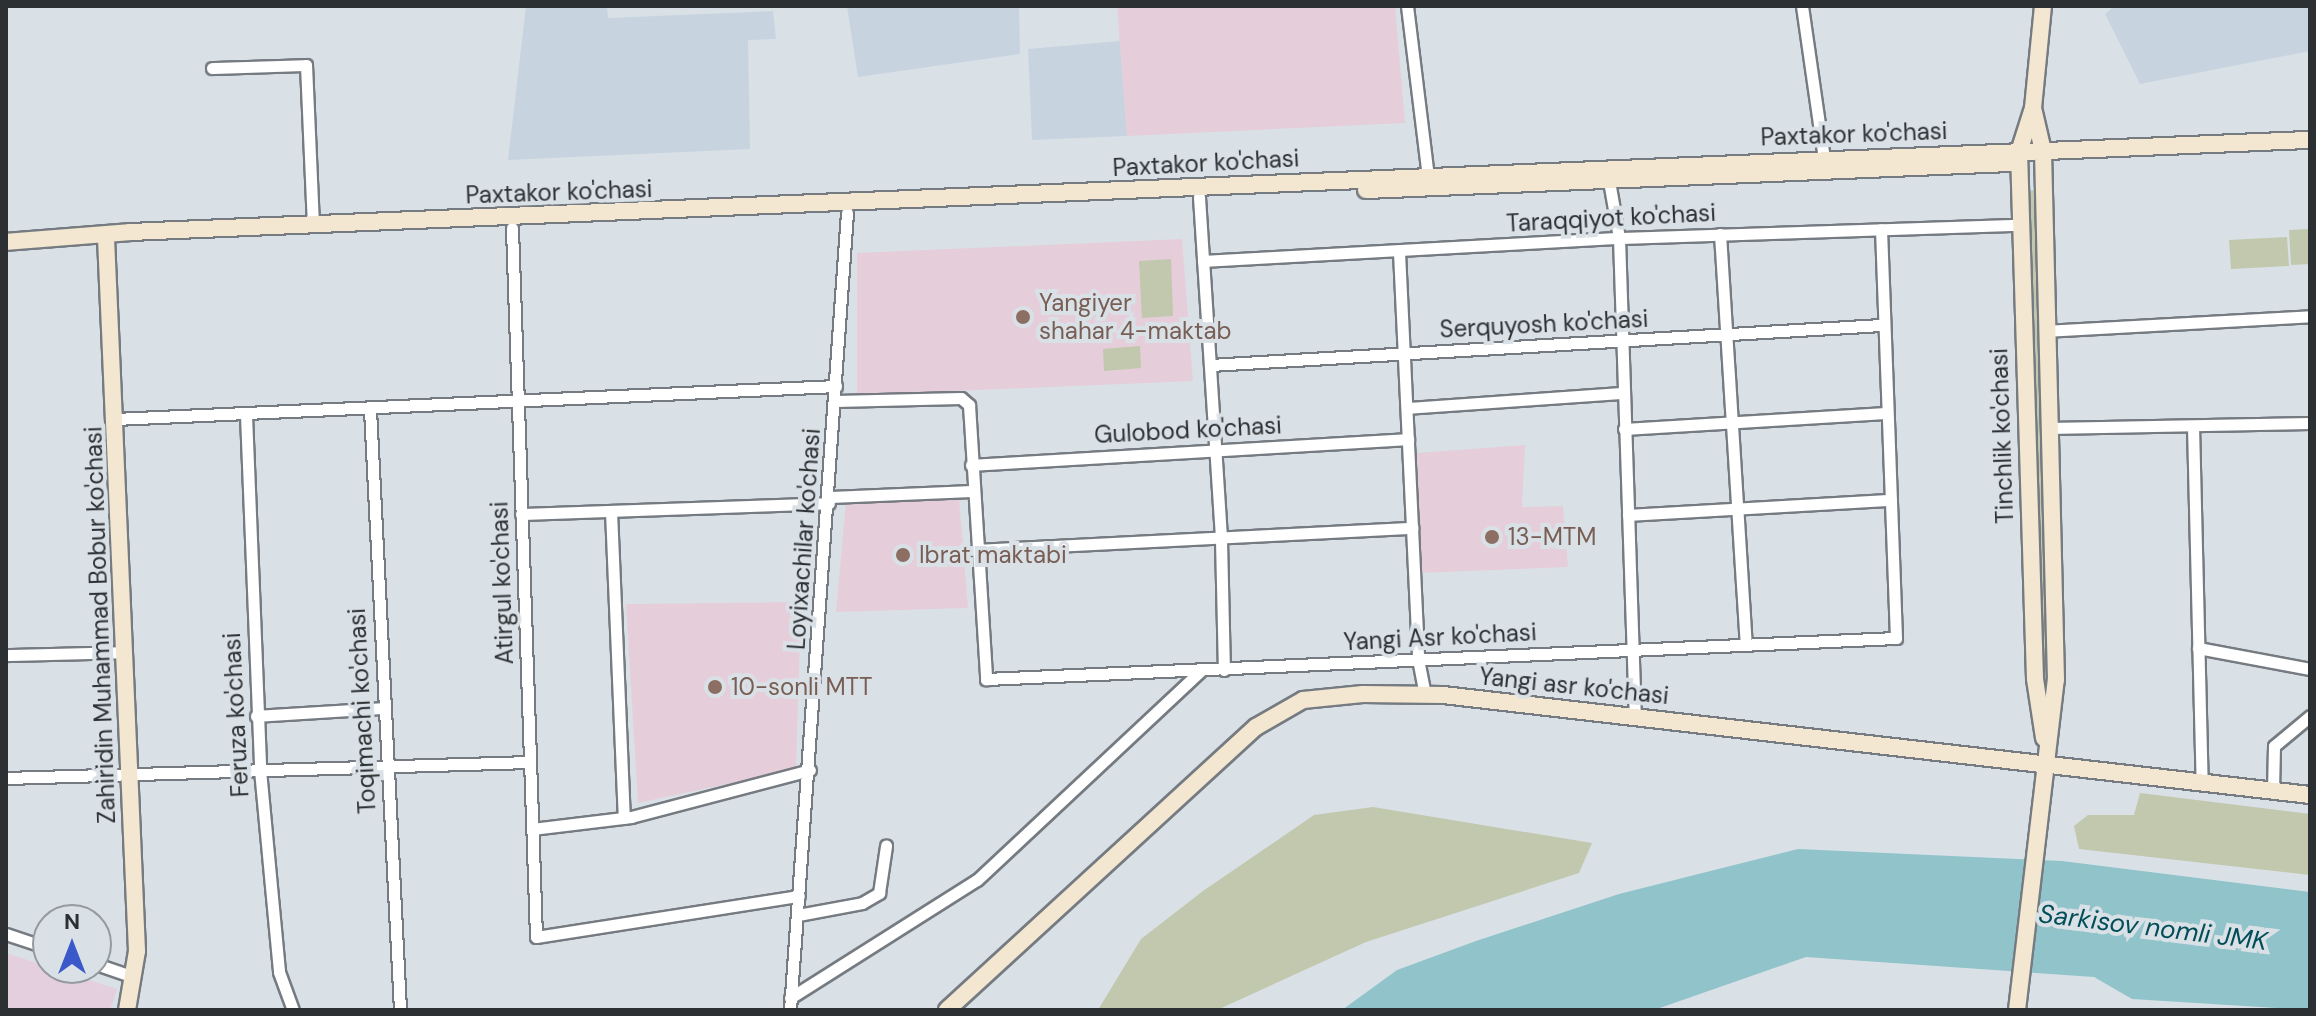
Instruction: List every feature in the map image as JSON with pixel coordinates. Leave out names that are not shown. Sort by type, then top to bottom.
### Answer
[{"type":"main road","name":"Tinchlik ko'chasi","points":[[2043,6],[2033,108],[2020,157],[2035,679],[2048,764]]},
{"type":"main road","name":"Tinchlik ko'chasi","points":[[2017,1006],[2056,680],[2047,428],[2043,156],[2033,108]]},
{"type":"main road","name":"Paxtakor ko'chasi","points":[[6,242],[106,238],[130,232],[1429,182],[1609,181],[2310,140]]},
{"type":"main road","name":"Paxtakor ko'chasi","points":[[2043,156],[2310,150]]},
{"type":"main road","name":"Paxtakor ko'chasi","points":[[106,238],[131,243],[512,228],[1199,197],[1824,159],[2020,157]]},
{"type":"main road","name":"Zahiridin Muhammad Bobur ko'chasi","points":[[106,238],[130,774],[134,977],[127,1010]]},
{"type":"main road","name":"Yangi asr ko'chasi","points":[[947,1010],[1280,709],[1303,700],[1363,694],[1425,694],[2310,795]]},
{"type":"street","points":[[1407,6],[1429,182]]},
{"type":"street","points":[[1802,6],[1824,159]]},
{"type":"street","points":[[212,68],[306,65],[313,226]]},
{"type":"street","points":[[1609,181],[1619,238],[1635,717]]},
{"type":"street","points":[[1199,197],[1221,540],[1224,670]]},
{"type":"street","name":"Loyixachilar ko'chasi","points":[[790,1004],[810,770],[847,213]]},
{"type":"street","name":"Taraqqiyot ko'chasi","points":[[1203,261],[1619,238],[2021,225]]},
{"type":"street","name":"Atirgul ko'chasi","points":[[512,228],[536,937],[799,896]]},
{"type":"street","points":[[1628,515],[1891,500],[1881,325],[1881,229]]},
{"type":"street","points":[[1720,234],[1746,644]]},
{"type":"street","points":[[1399,252],[1418,659],[1425,694]]},
{"type":"street","points":[[2045,331],[2310,316]]},
{"type":"street","name":"Serquyosh ko'chasi","points":[[1210,365],[1881,325]]},
{"type":"street","points":[[115,419],[836,386]]},
{"type":"street","points":[[1407,408],[1622,393]]},
{"type":"street","points":[[835,401],[965,399],[976,550],[1412,528]]},
{"type":"street","name":"Toqimachi ko'chasi","points":[[370,409],[400,1010]]},
{"type":"street","points":[[1624,429],[1734,425],[1886,413]]},
{"type":"street","name":"Feruza ko'chasi","points":[[246,415],[260,770],[279,972],[293,1010]]},
{"type":"street","points":[[2047,428],[2310,423]]},
{"type":"street","points":[[2193,426],[2202,782]]},
{"type":"street","name":"Gulobod ko'chasi","points":[[971,465],[1408,439]]},
{"type":"street","points":[[521,514],[972,491]]},
{"type":"street","name":"Yangi Asr ko'chasi","points":[[976,550],[986,679],[1896,638],[1891,500]]},
{"type":"street","points":[[611,511],[624,818]]},
{"type":"street","points":[[2198,648],[2310,669]]},
{"type":"street","points":[[6,655],[125,652]]},
{"type":"street","points":[[790,1004],[977,880],[1200,671]]},
{"type":"street","points":[[256,716],[384,708]]},
{"type":"street","points":[[2273,790],[2274,746],[2310,716]]},
{"type":"street","points":[[6,778],[530,762]]},
{"type":"street","points":[[532,829],[624,818],[810,770]]},
{"type":"street","points":[[798,915],[862,903],[879,893],[886,846]]},
{"type":"street","points":[[6,934],[32,943]]},
{"type":"street","points":[[112,969],[134,977]]},
{"type":"shaded area","points":[[526,6],[607,6],[608,18],[773,11],[776,39],[748,40],[750,149],[508,160]]},
{"type":"shaded area","points":[[847,6],[1019,6],[1020,54],[858,77]]},
{"type":"shaded area","points":[[1117,6],[1395,6],[1405,123],[1127,136]]},
{"type":"shaded area","points":[[2114,6],[2310,6],[2310,51],[2140,84],[2105,14]]},
{"type":"shaded area","points":[[1120,41],[1127,136],[1032,140],[1028,49]]},
{"type":"shaded area","name":"Yangiyer shahar 4-maktab","points":[[1182,239],[1193,381],[857,395],[857,253]]},
{"type":"shaded area","name":"13-MTM","points":[[1525,445],[1522,507],[1563,506],[1568,567],[1420,573],[1417,453]]},
{"type":"shaded area","name":"Ibrat maktabi","points":[[959,498],[968,608],[836,612],[846,501]]},
{"type":"shaded area","name":"10-sonli MTT","points":[[801,602],[796,769],[638,803],[626,604]]},
{"type":"shaded area","points":[[6,953],[32,961],[32,984],[102,984],[117,989],[110,1010],[6,1010]]},
{"type":"green space","points":[[2035,190],[2050,677],[2042,679],[2028,191]]},
{"type":"green space","points":[[2310,229],[2310,264],[2291,265],[2289,230]]},
{"type":"green space","points":[[2287,237],[2289,266],[2231,269],[2229,240]]},
{"type":"green space","points":[[1171,259],[1173,316],[1142,318],[1139,261]]},
{"type":"green space","points":[[1140,346],[1141,368],[1104,371],[1103,349]]},
{"type":"green space","points":[[2140,793],[2310,814],[2310,875],[2079,849],[2074,826],[2088,815],[2134,815]]},
{"type":"green space","points":[[1373,807],[1592,843],[1579,873],[1366,942],[1217,1010],[1098,1010],[1141,939],[1203,891],[1314,815]]},
{"type":"water","name":"Sarkisov nomli JMK","points":[[1798,849],[2062,861],[2310,892],[2310,1010],[2132,999],[2094,977],[1806,957],[1654,1010],[1342,1010],[1397,970],[1476,941],[1619,894]]},
{"type":"place","name":"Yangiyer shahar 4-maktab","points":[[1023,317]]},
{"type":"place","name":"13-MTM","points":[[1492,537]]},
{"type":"place","name":"Ibrat maktabi","points":[[903,555]]},
{"type":"place","name":"10-sonli MTT","points":[[715,687]]}]
